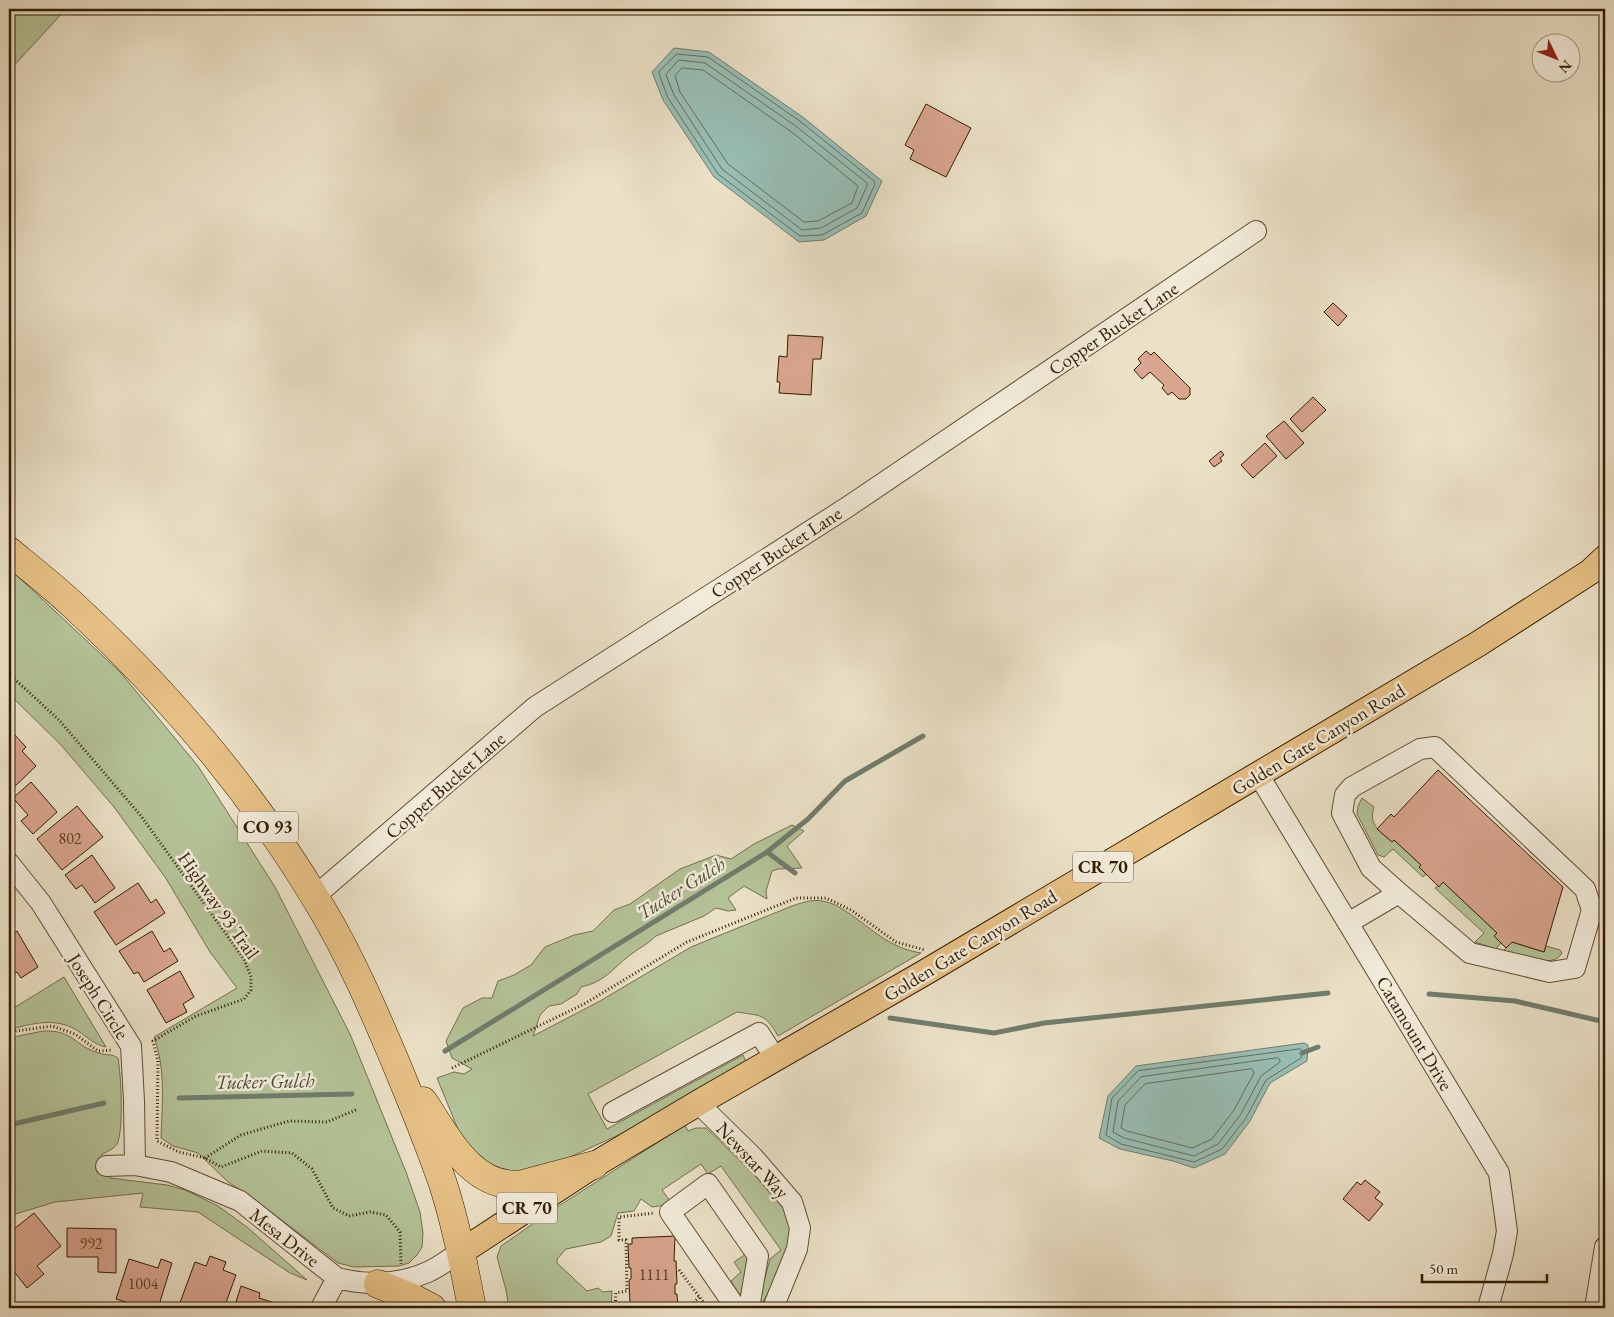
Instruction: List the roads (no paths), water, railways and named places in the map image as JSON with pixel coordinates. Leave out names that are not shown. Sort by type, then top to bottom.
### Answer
[{"type":"highway","name":"CO 93","points":[[9,551],[74,606],[168,701],[233,779],[268,827],[314,897],[352,964],[394,1058],[443,1186],[461,1252],[472,1308]]},
{"type":"highway","points":[[394,1058],[459,1154],[475,1171],[485,1177],[495,1182],[515,1185],[594,1165]]},
{"type":"highway","points":[[390,1282],[432,1308]]},
{"type":"main road","name":"Golden Gate Canyon Road","points":[[461,1252],[594,1165],[956,954],[1478,644],[1590,572],[1602,567]]},
{"type":"street","name":"Copper Bucket Lane","points":[[314,897],[535,707],[846,508],[1256,232]]},
{"type":"street","points":[[1435,747],[1585,890],[1592,910],[1575,968],[1550,972],[1470,953],[1400,893],[1371,868],[1342,813],[1345,795],[1352,787],[1420,749],[1435,747]]},
{"type":"street","name":"Catamount Drive","points":[[1258,774],[1499,1173],[1507,1231],[1503,1254],[1488,1308]]},
{"type":"street","name":"Joseph Circle","points":[[11,871],[40,903],[131,1046],[135,1165]]},
{"type":"street","points":[[1348,923],[1400,893]]},
{"type":"street","points":[[613,1112],[759,1034],[775,1058]]},
{"type":"street","name":"Newstar Way","points":[[698,1103],[753,1157],[792,1202],[800,1228],[797,1249],[773,1308]]},
{"type":"street","name":"Mesa Drive","points":[[106,1166],[135,1165],[171,1172],[240,1201],[336,1278],[356,1283],[390,1282],[429,1272],[461,1252]]},
{"type":"street","points":[[736,1308],[670,1212],[708,1184],[758,1256],[749,1308]]},
{"type":"street","points":[[1596,1308],[1605,1247]]},
{"type":"street","points":[[321,1308],[336,1278]]},
{"type":"water","points":[[674,48],[709,52],[804,118],[882,181],[866,216],[824,240],[799,242],[714,177],[663,100],[652,72]]},
{"type":"water","points":[[1304,1043],[1308,1045],[1307,1061],[1270,1083],[1250,1121],[1225,1154],[1194,1168],[1173,1161],[1120,1149],[1099,1138],[1108,1096],[1136,1066]]},
{"type":"waterway","name":"Tucker Gulch","points":[[445,1051],[767,852],[808,819],[845,781],[923,736]]},
{"type":"waterway","points":[[767,852],[795,873]]},
{"type":"waterway","points":[[890,1018],[994,1033],[1044,1023],[1328,993]]},
{"type":"waterway","points":[[1429,994],[1515,1001],[1605,1022]]},
{"type":"waterway","points":[[1302,1053],[1318,1047]]},
{"type":"waterway","name":"Tucker Gulch","points":[[179,1098],[352,1094]]},
{"type":"waterway","name":"Tucker Gulch","points":[[9,1125],[104,1103]]}]
